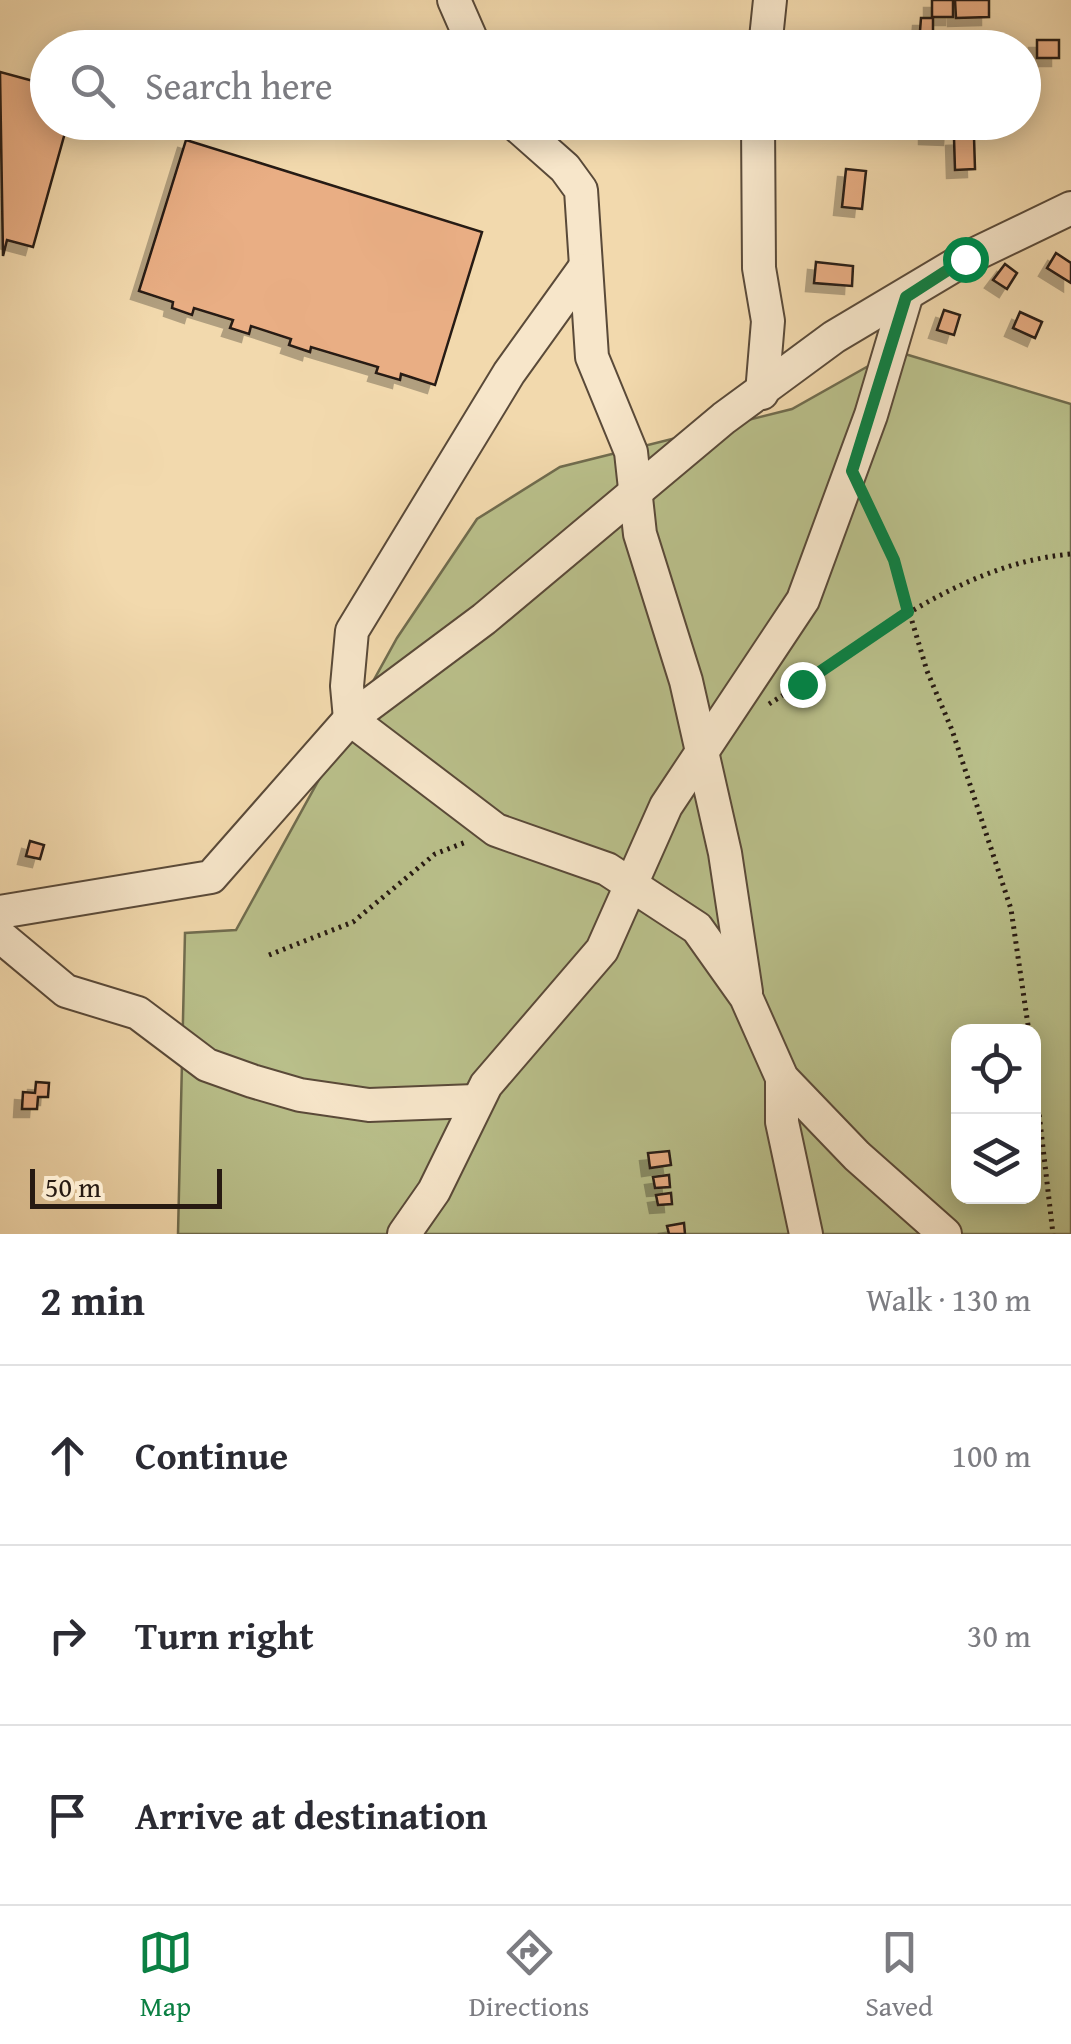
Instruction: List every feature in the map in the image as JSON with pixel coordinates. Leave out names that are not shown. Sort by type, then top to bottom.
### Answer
[{"type":"street","points":[[454,0],[467,30]]},
{"type":"street","points":[[768,30],[770,0]]},
{"type":"street","points":[[534,140],[565,168],[581,190],[582,270],[592,357],[632,452],[640,534],[686,681],[699,754],[725,853],[746,996]]},
{"type":"street","points":[[758,140],[759,268],[768,321],[762,393]]},
{"type":"street","points":[[0,912],[211,876],[350,719],[484,619],[635,490],[834,337],[965,259],[1071,208]]},
{"type":"street","points":[[582,270],[500,388],[352,632],[347,686],[350,719],[496,830],[632,881],[696,928],[746,996],[782,1078],[857,1156],[945,1234]]},
{"type":"street","points":[[404,1234],[434,1191],[476,1101],[602,950],[666,806],[803,600],[852,471],[906,297]]},
{"type":"street","points":[[0,936],[66,992],[138,1013],[207,1065],[252,1081],[300,1095],[369,1106],[476,1101]]},
{"type":"street","points":[[782,1078],[782,1122],[806,1234]]},
{"type":"path","points":[[852,471],[894,560],[908,612],[1012,908],[1028,1024]]},
{"type":"path","points":[[759,710],[869,642],[908,612],[997,570],[1034,558],[1071,554]]},
{"type":"path","points":[[269,955],[353,922],[435,854],[496,830]]},
{"type":"path","points":[[1039,1114],[1053,1234]]},
{"type":"green space","points":[[895,351],[1071,404],[1071,1234],[178,1234],[185,933],[236,930],[397,638],[477,519],[560,467],[792,409]]},
{"type":"building","points":[[932,0],[953,0],[953,17],[932,17]]},
{"type":"building","points":[[955,0],[989,0],[989,17],[956,18]]},
{"type":"building","points":[[921,18],[933,18],[933,30],[920,30]]},
{"type":"building","points":[[1041,40],[1059,40],[1059,58],[1041,58]]},
{"type":"building","points":[[0,72],[30,80],[30,140],[63,140],[33,247],[7,240],[3,256]]},
{"type":"building","points":[[186,140],[482,232],[435,385],[401,374],[400,380],[376,373],[378,367],[311,347],[310,352],[289,345],[291,339],[251,326],[249,334],[230,328],[233,320],[194,308],[192,315],[172,308],[173,302],[139,291]]},
{"type":"building","points":[[954,140],[974,140],[975,169],[955,170]]},
{"type":"building","points":[[846,169],[866,171],[862,209],[842,207]]},
{"type":"building","points":[[1056,253],[1071,263],[1071,283],[1047,268]]},
{"type":"building","points":[[816,262],[853,266],[852,286],[814,283]]},
{"type":"building","points":[[1005,264],[1017,273],[1007,289],[993,280]]},
{"type":"building","points":[[944,310],[960,315],[954,335],[937,330]]},
{"type":"building","points":[[1020,312],[1042,322],[1035,338],[1013,328]]},
{"type":"building","points":[[30,841],[44,845],[40,859],[26,856]]},
{"type":"building","points":[[36,1082],[49,1083],[48,1097],[38,1097],[37,1109],[22,1109],[23,1092],[35,1093]]},
{"type":"building","points":[[669,1151],[671,1165],[650,1168],[648,1153]]},
{"type":"building","points":[[669,1175],[670,1187],[655,1188],[653,1177]]},
{"type":"building","points":[[671,1193],[672,1204],[658,1205],[656,1195]]},
{"type":"building","points":[[684,1223],[685,1234],[669,1234],[667,1226]]},
{"type":"route","points":[[802,684],[908,612],[894,560],[870,502],[852,471],[906,297],[965,259]]}]
